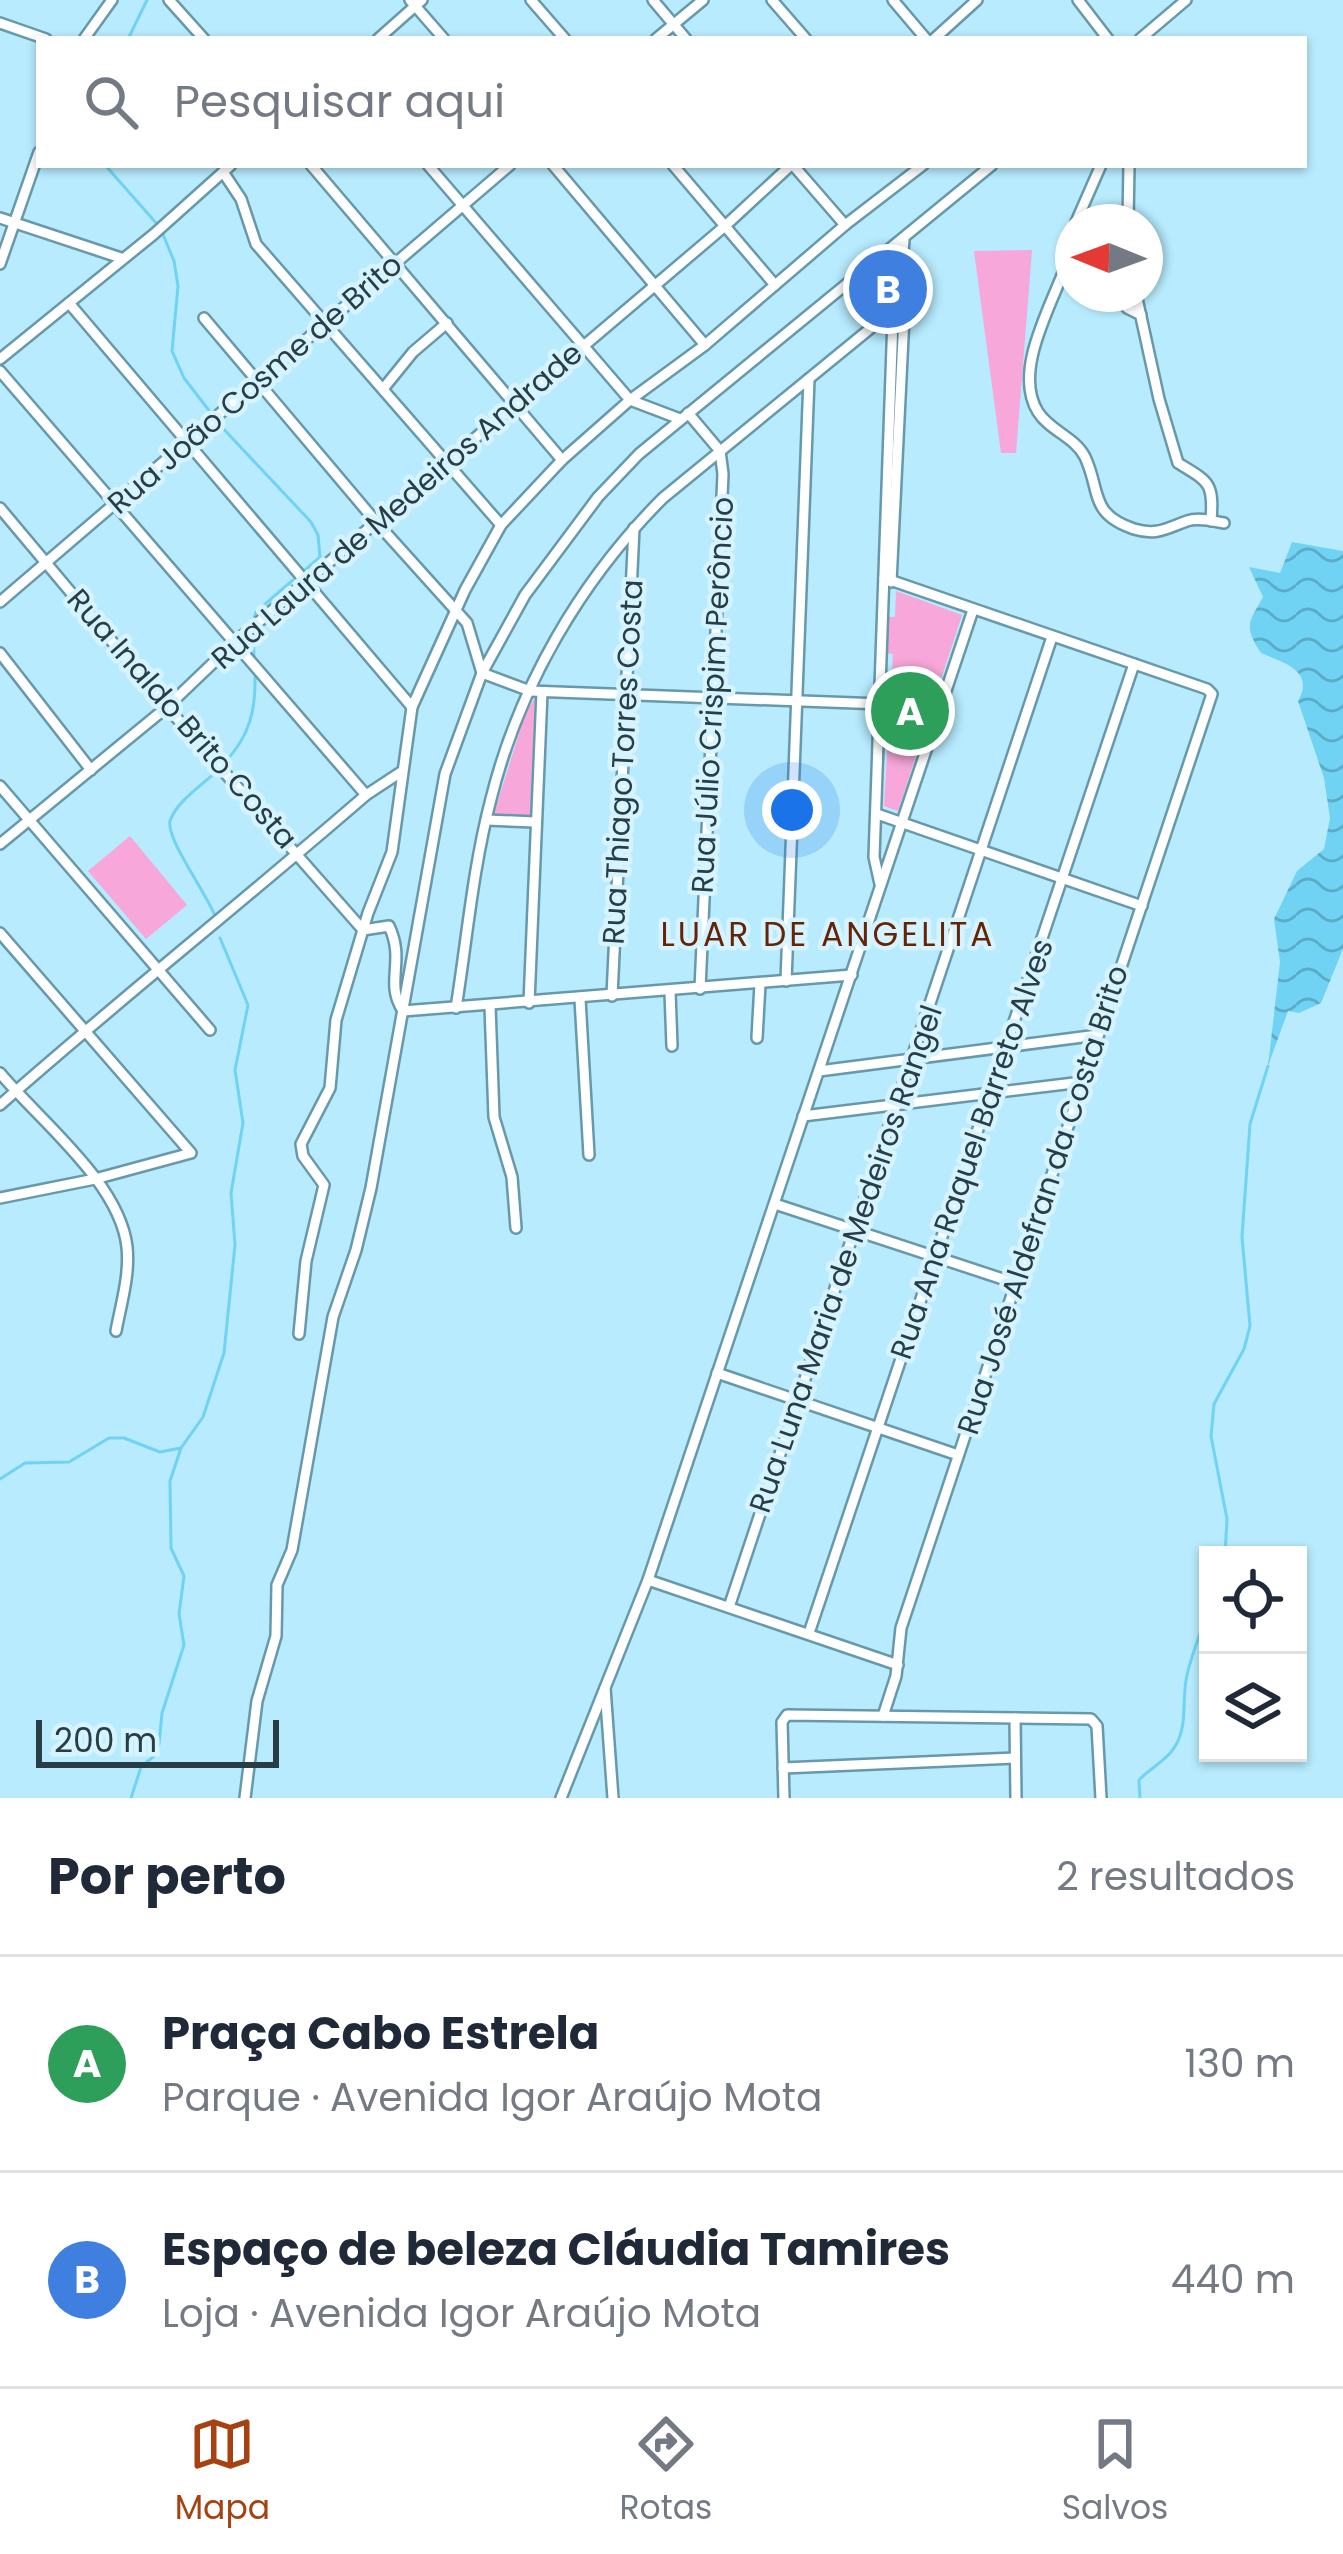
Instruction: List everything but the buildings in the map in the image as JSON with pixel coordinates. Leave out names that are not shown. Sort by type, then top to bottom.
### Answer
[{"type":"street","points":[[85,36],[112,0]]},
{"type":"street","points":[[531,0],[562,36]]},
{"type":"street","points":[[653,0],[684,36]]},
{"type":"street","points":[[660,36],[703,0]]},
{"type":"street","points":[[772,0],[803,36]]},
{"type":"street","points":[[893,0],[927,36]]},
{"type":"street","points":[[934,36],[977,0]]},
{"type":"street","points":[[1096,0],[1082,5],[1106,36]]},
{"type":"street","points":[[1144,36],[1186,0]]},
{"type":"street","points":[[170,1],[201,36]]},
{"type":"street","points":[[381,36],[416,2],[442,36]]},
{"type":"street","points":[[0,22],[38,36]]},
{"type":"street","points":[[1090,36],[1100,28]]},
{"type":"street","points":[[0,264],[36,161]]},
{"type":"street","points":[[314,168],[562,460]]},
{"type":"street","points":[[430,168],[630,400],[684,416]]},
{"type":"street","name":"Rua João Cosme de Brito","points":[[0,602],[507,168]]},
{"type":"street","points":[[556,168],[705,345]]},
{"type":"street","points":[[676,168],[775,285]]},
{"type":"street","name":"Rua Laura de Medeiros Andrade","points":[[0,844],[167,706],[235,642],[789,168]]},
{"type":"street","points":[[795,168],[845,225]]},
{"type":"street","points":[[299,1334],[306,1261],[324,1185],[303,1156],[301,1144],[330,1088],[336,1020],[392,851],[412,707],[501,525],[562,460],[630,400],[705,345],[916,168]]},
{"type":"street","points":[[245,1798],[257,1701],[276,1636],[277,1586],[292,1550],[331,1330],[363,1223],[445,774],[482,673],[525,595],[574,526],[639,454],[988,168]]},
{"type":"street","points":[[1084,204],[1099,168]]},
{"type":"street","points":[[1129,204],[1130,168]]},
{"type":"street","points":[[0,359],[227,169],[256,244],[501,525]]},
{"type":"street","points":[[0,218],[121,258]]},
{"type":"street","points":[[880,884],[874,857],[888,579],[893,318],[899,305],[904,240]]},
{"type":"street","points":[[1055,292],[1030,370],[1038,413],[1079,447],[1096,501],[1111,518],[1154,532],[1170,531],[1194,520],[1224,523]]},
{"type":"street","points":[[69,304],[412,707]]},
{"type":"street","points":[[456,1009],[500,767],[582,597],[634,528],[899,305]]},
{"type":"street","points":[[1137,312],[1141,316]]},
{"type":"street","points":[[1140,312],[1173,448],[1181,466],[1207,480],[1213,496],[1211,521]]},
{"type":"street","points":[[203,318],[466,623],[482,673]]},
{"type":"street","points":[[383,389],[413,352],[447,323]]},
{"type":"street","points":[[0,371],[366,795]]},
{"type":"street","points":[[786,981],[809,379]]},
{"type":"street","name":"Rua Júlio Crispim Perôncio","points":[[684,416],[720,452],[723,474],[700,989]]},
{"type":"street","name":"Rua Inaldo Brito Costa","points":[[0,508],[363,930],[389,926],[399,953],[394,990],[403,1011]]},
{"type":"street","name":"Rua Thiago Torres Costa","points":[[613,996],[634,528]]},
{"type":"street","points":[[888,579],[1134,664]]},
{"type":"street","points":[[561,1798],[648,1580],[973,610]]},
{"type":"street","name":"Rua Luna Maria de Medeiros Rangel","points":[[729,1607],[1052,637]]},
{"type":"street","points":[[0,653],[91,770]]},
{"type":"street","name":"Rua José Aldefran da Costa Brito","points":[[883,1716],[898,1665],[901,1628],[1211,699],[1207,689],[1134,664]]},
{"type":"street","name":"Rua Ana Raquel Barreto Alves","points":[[809,1633],[1134,664]]},
{"type":"street","points":[[482,673],[536,692],[882,704]]},
{"type":"street","points":[[530,1004],[536,692]]},
{"type":"street","points":[[0,1105],[83,1030],[158,973],[366,795],[401,772]]},
{"type":"street","points":[[0,786],[210,1030]]},
{"type":"street","points":[[877,814],[1142,906]]},
{"type":"street","points":[[487,820],[535,822]]},
{"type":"street","points":[[0,933],[191,1153],[0,1198]]},
{"type":"street","points":[[403,1011],[852,975]]},
{"type":"street","points":[[757,1038],[760,984]]},
{"type":"street","points":[[670,992],[672,1046]]},
{"type":"street","points":[[580,999],[589,1155]]},
{"type":"street","points":[[490,1006],[494,1117],[512,1177],[516,1228]]},
{"type":"street","points":[[819,1072],[1098,1035]]},
{"type":"street","points":[[0,1073],[113,1204],[127,1242],[128,1264],[116,1331]]},
{"type":"street","points":[[803,1116],[1082,1082]]},
{"type":"street","points":[[775,1204],[1015,1283]]},
{"type":"street","points":[[717,1372],[958,1455]]},
{"type":"street","points":[[648,1580],[898,1665]]},
{"type":"street","points":[[605,1682],[613,1798]]},
{"type":"street","points":[[784,1798],[782,1726],[787,1714],[1094,1720],[1101,1798]]},
{"type":"street","points":[[1015,1718],[1016,1798]]},
{"type":"street","points":[[783,1768],[1016,1758]]},
{"type":"shaded area","points":[[1032,250],[1016,453],[1001,453],[974,251]]},
{"type":"shaded area","points":[[896,591],[962,615],[898,811],[884,806],[893,654],[887,653],[888,617],[895,617]]},
{"type":"shaded area","points":[[535,698],[530,815],[494,814],[525,714]]},
{"type":"shaded area","points":[[130,836],[187,905],[146,939],[88,871]]},
{"type":"water","points":[[1292,542],[1343,551],[1343,949],[1321,1003],[1299,1013],[1288,1011],[1268,1066],[1280,962],[1274,919],[1297,871],[1324,849],[1330,818],[1324,778],[1298,701],[1303,682],[1288,665],[1261,653],[1250,630],[1263,597],[1249,567],[1280,573]]},
{"type":"waterway","points":[[129,36],[147,0]]},
{"type":"waterway","points":[[108,168],[157,224]]},
{"type":"waterway","points":[[162,232],[178,286],[172,351],[184,378],[211,413]]},
{"type":"waterway","points":[[217,422],[311,522],[320,557],[304,571]]},
{"type":"waterway","points":[[253,622],[256,612],[293,580]]},
{"type":"waterway","points":[[253,635],[254,655]]},
{"type":"waterway","points":[[225,762],[250,721],[255,674]]},
{"type":"waterway","points":[[215,916],[174,840],[170,821],[216,772]]},
{"type":"waterway","points":[[131,1798],[141,1767],[159,1744],[162,1713],[184,1645],[179,1614],[184,1576],[171,1548],[170,1481],[181,1448],[203,1417],[224,1353],[235,1245],[231,1193],[243,1123],[235,1070],[248,1005],[220,938]]},
{"type":"waterway","points":[[1226,1546],[1227,1519],[1211,1436],[1214,1404],[1244,1349],[1250,1326],[1242,1237],[1250,1124],[1268,1066]]},
{"type":"waterway","points":[[0,1479],[25,1463],[69,1462],[109,1438],[124,1438],[160,1452],[181,1448]]},
{"type":"waterway","points":[[1140,1798],[1139,1780],[1179,1740],[1187,1675],[1199,1637]]},
{"type":"place","name":"Espaço de beleza Cláudia Tamires","points":[[888,289]]},
{"type":"place","name":"Praça Cabo Estrela","points":[[910,711]]},
{"type":"district","name":"LUAR DE ANGELITA","points":[[828,934]]}]
